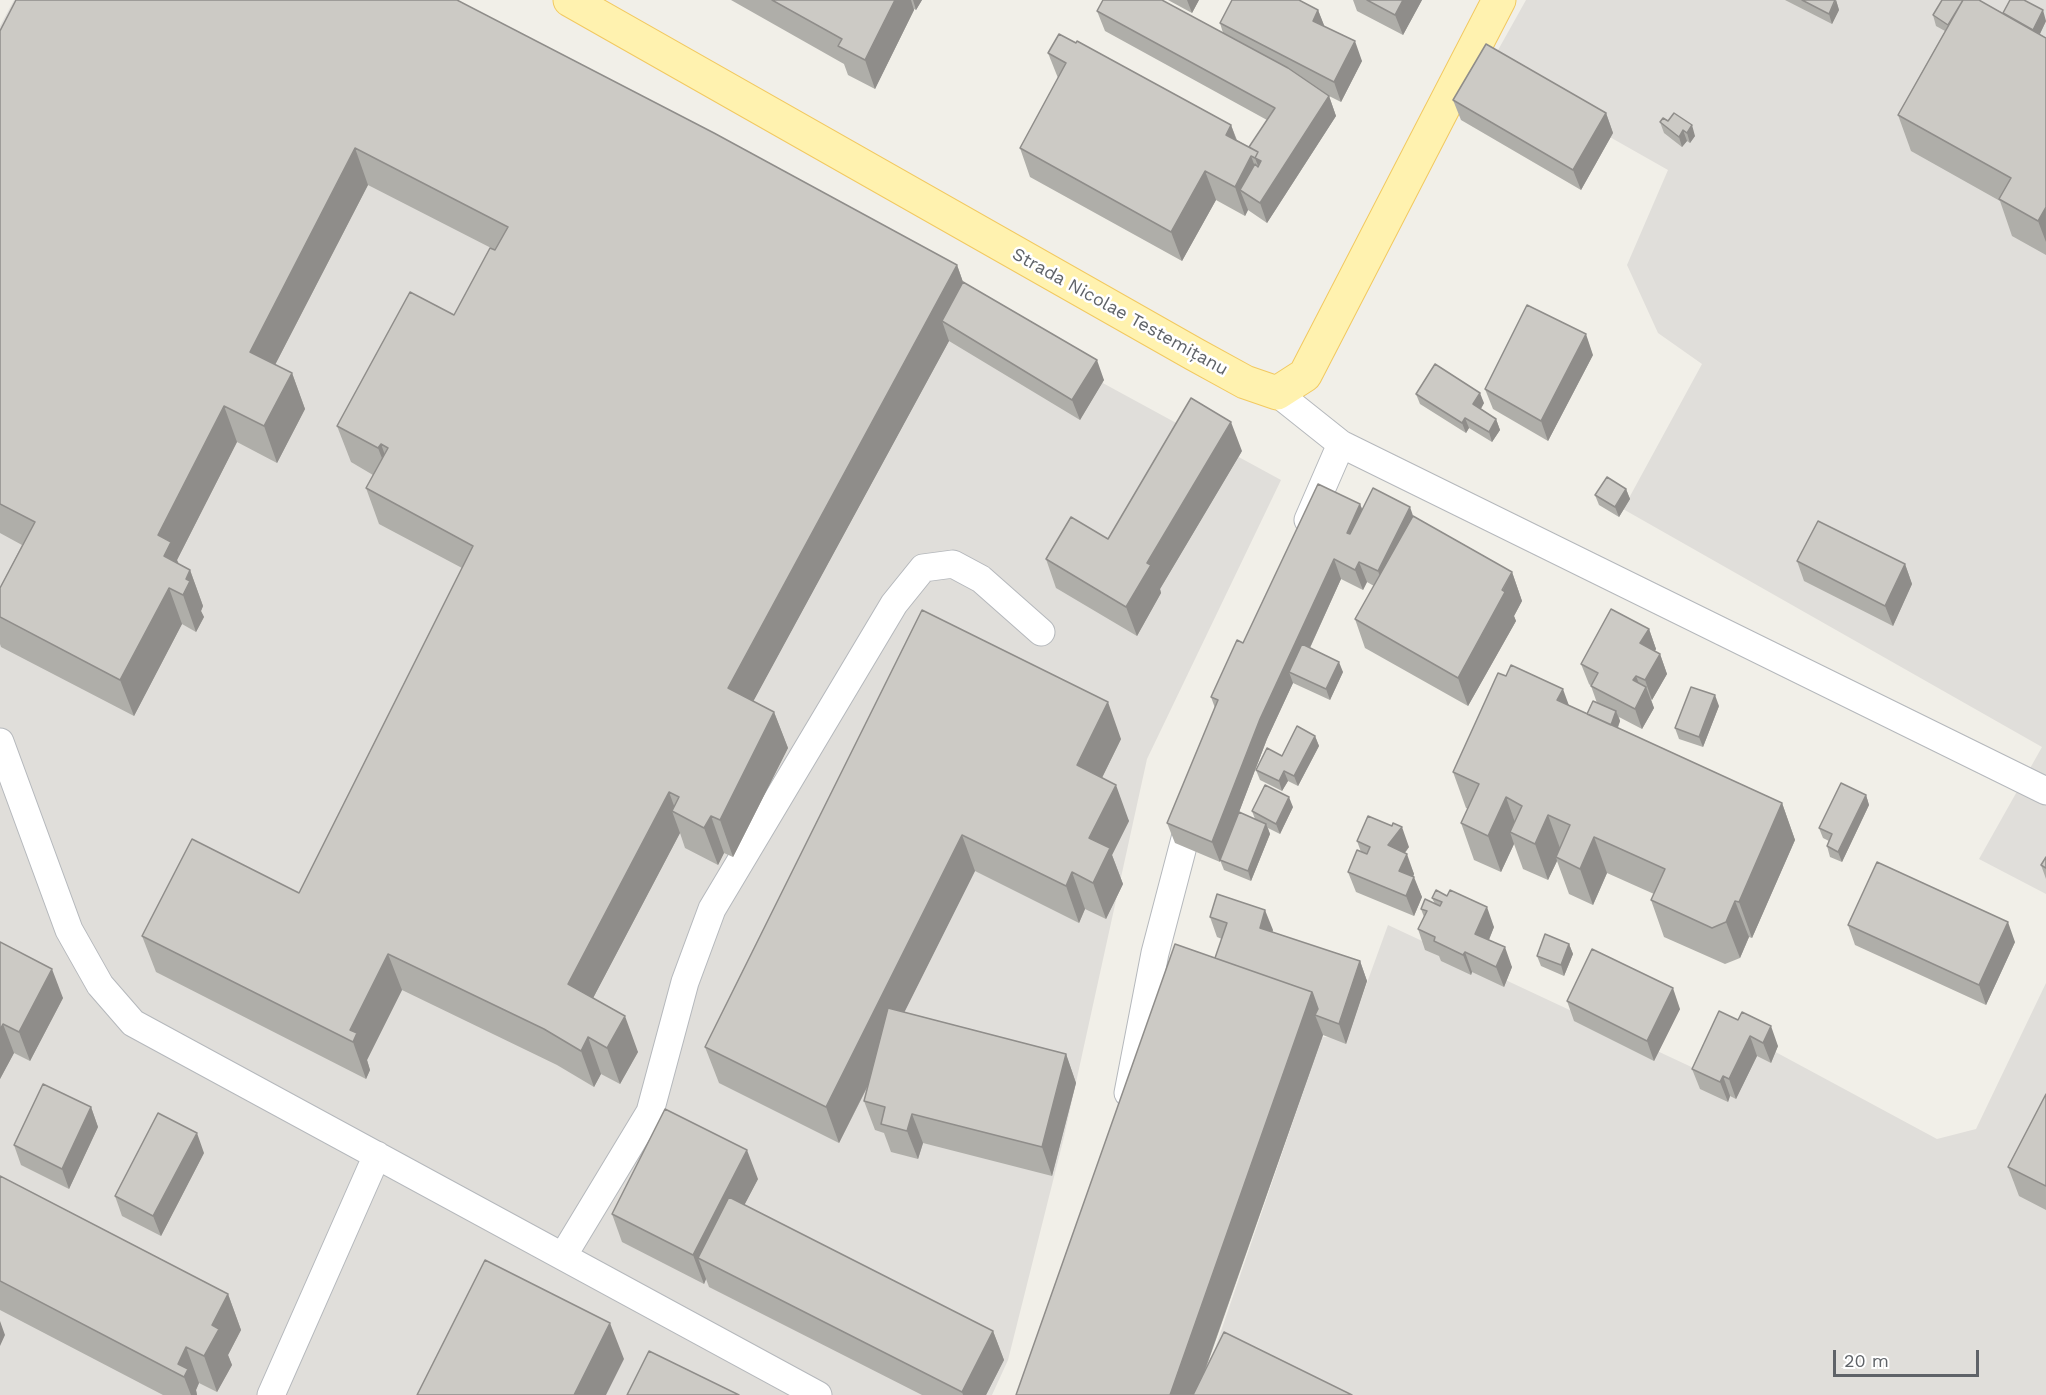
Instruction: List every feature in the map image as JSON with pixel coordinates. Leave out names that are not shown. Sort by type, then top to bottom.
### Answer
[{"type":"main road","name":"Strada Nicolae Testemițanu","points":[[570,0],[1194,354],[1245,382],[1277,393]]},
{"type":"main road","points":[[1277,393],[1305,375],[1499,0]]},
{"type":"lane","points":[[1277,393],[1341,444],[2046,791]]},
{"type":"lane","points":[[1299,542],[1341,444]]},
{"type":"lane","points":[[563,1256],[650,1112],[685,982],[712,909],[894,604],[923,568],[953,564],[981,579],[1041,632]]},
{"type":"lane","points":[[0,742],[69,930],[99,985],[133,1023],[818,1395]]},
{"type":"lane","points":[[1124,1114],[1155,953],[1181,848],[1198,792]]},
{"type":"lane","points":[[271,1395],[377,1155]]},
{"type":"shaded area","points":[[14,0],[399,0],[1281,480],[1147,759],[1064,1137],[1008,1360],[992,1395],[0,1395],[0,26]]},
{"type":"shaded area","points":[[1526,0],[2046,0],[2046,894],[1979,859],[2042,747],[1623,509],[1702,364],[1658,333],[1627,265],[1668,170],[1488,68]]},
{"type":"shaded area","points":[[1388,925],[1732,1086],[1757,1042],[1937,1139],[1976,1129],[2046,983],[2046,1395],[1199,1395],[1322,1037],[1347,1038]]},
{"type":"building","points":[[16,0],[457,0],[714,133],[957,265],[728,688],[774,712],[720,820],[711,816],[704,828],[672,811],[679,797],[669,792],[568,984],[625,1016],[607,1048],[588,1037],[581,1051],[544,1029],[388,954],[350,1030],[357,1033],[353,1042],[142,936],[192,839],[299,893],[473,546],[366,488],[388,448],[381,444],[378,448],[337,426],[410,292],[454,315],[490,248],[495,250],[508,227],[355,148],[250,352],[292,373],[264,426],[224,406],[158,535],[171,542],[164,556],[190,570],[186,579],[190,581],[183,595],[169,588],[120,680],[0,617],[0,588],[35,522],[0,504],[0,31]]},
{"type":"building","points":[[772,0],[895,0],[865,60],[838,46],[842,39]]},
{"type":"building","points":[[1103,0],[1162,0],[1288,68],[1329,96],[1260,203],[1240,190],[1255,164],[1258,167],[1261,161],[1255,158],[1258,152],[1249,147],[1275,108],[1097,11]]},
{"type":"building","points":[[1232,0],[1299,0],[1318,10],[1313,21],[1355,41],[1334,82],[1220,23]]},
{"type":"building","points":[[1367,0],[1403,0],[1395,15]]},
{"type":"building","points":[[1802,0],[1835,0],[1829,14]]},
{"type":"building","points":[[1942,0],[1963,0],[1948,25],[1933,15]]},
{"type":"building","points":[[1963,0],[1979,0],[2046,38],[2046,207],[2038,221],[1999,199],[2011,178],[1898,115]]},
{"type":"building","points":[[2010,0],[2024,0],[2043,10],[2033,30],[2003,13]]},
{"type":"building","points":[[1059,34],[1076,43],[1077,41],[1231,125],[1226,135],[1258,152],[1255,158],[1251,156],[1235,187],[1205,171],[1171,232],[1020,148],[1066,63],[1048,53]]},
{"type":"building","points":[[1486,44],[1606,113],[1573,170],[1453,100]]},
{"type":"building","points":[[1674,113],[1692,125],[1687,133],[1683,130],[1679,137],[1660,122],[1663,118],[1668,121]]},
{"type":"building","points":[[963,282],[1097,360],[1072,400],[942,321]]},
{"type":"building","points":[[1527,305],[1586,334],[1541,421],[1485,389]]},
{"type":"building","points":[[1435,364],[1480,393],[1473,404],[1496,419],[1489,432],[1465,418],[1462,423],[1416,394]]},
{"type":"building","points":[[1191,398],[1231,422],[1147,563],[1151,565],[1126,607],[1046,559],[1071,517],[1108,539]]},
{"type":"building","points":[[1607,477],[1626,489],[1615,507],[1595,495]]},
{"type":"building","points":[[1318,484],[1360,504],[1347,533],[1350,534],[1373,488],[1410,507],[1378,571],[1359,562],[1355,570],[1334,559],[1260,719],[1212,842],[1167,823],[1218,700],[1211,697],[1237,640],[1243,643]]},
{"type":"building","points":[[1413,516],[1512,572],[1502,590],[1505,592],[1458,678],[1355,619]]},
{"type":"building","points":[[1818,521],[1905,564],[1885,606],[1797,561]]},
{"type":"building","points":[[1611,609],[1649,629],[1640,643],[1660,654],[1645,680],[1636,676],[1633,680],[1646,687],[1635,709],[1591,686],[1598,673],[1581,664]]},
{"type":"building","points":[[922,610],[1108,702],[1077,765],[1116,785],[1089,838],[1110,848],[1093,883],[1072,872],[1066,886],[962,835],[826,1107],[705,1047]]},
{"type":"building","points":[[1302,644],[1339,662],[1326,689],[1289,672]]},
{"type":"building","points":[[1511,665],[1563,689],[1557,700],[1782,803],[1739,902],[1735,901],[1726,922],[1712,928],[1651,900],[1665,869],[1594,837],[1580,869],[1556,857],[1570,825],[1548,815],[1535,844],[1510,832],[1522,806],[1506,797],[1488,836],[1461,823],[1479,784],[1453,772],[1498,673],[1506,676]]},
{"type":"building","points":[[1691,687],[1715,695],[1699,737],[1675,728]]},
{"type":"building","points":[[1593,701],[1616,711],[1611,725],[1587,714]]},
{"type":"building","points":[[1297,726],[1315,736],[1294,776],[1284,771],[1279,781],[1256,770],[1267,748],[1282,756]]},
{"type":"building","points":[[1841,783],[1866,795],[1838,852],[1827,846],[1832,834],[1819,828]]},
{"type":"building","points":[[1265,785],[1289,797],[1276,824],[1252,811]]},
{"type":"building","points":[[1239,812],[1266,824],[1248,871],[1220,860]]},
{"type":"building","points":[[1368,816],[1392,826],[1393,823],[1402,827],[1388,845],[1407,854],[1399,871],[1414,877],[1406,896],[1348,872],[1357,850],[1367,854],[1370,847],[1357,841]]},
{"type":"building","points":[[2046,857],[2046,868],[2041,865]]},
{"type":"building","points":[[1877,862],[2008,922],[1979,985],[1848,925]]},
{"type":"building","points":[[1436,890],[1447,896],[1450,890],[1487,907],[1475,934],[1505,947],[1496,967],[1465,952],[1463,955],[1434,941],[1435,937],[1418,929],[1427,911],[1421,909],[1425,899],[1440,906],[1442,902],[1432,898]]},
{"type":"building","points":[[1217,894],[1265,910],[1260,928],[1360,961],[1339,1024],[1315,1015],[1318,1009],[1312,992],[1215,958],[1227,923],[1210,917]]},
{"type":"building","points":[[1545,934],[1569,944],[1561,965],[1537,956]]},
{"type":"building","points":[[0,942],[52,969],[19,1032],[3,1024],[0,1030]]},
{"type":"building","points":[[1175,944],[1312,992],[1170,1395],[1016,1395]]},
{"type":"building","points":[[1592,949],[1673,988],[1647,1041],[1567,1001]]},
{"type":"building","points":[[888,1008],[1066,1054],[1042,1147],[912,1114],[907,1131],[881,1124],[885,1107],[864,1101]]},
{"type":"building","points":[[1719,1011],[1738,1020],[1742,1012],[1771,1026],[1763,1043],[1750,1036],[1729,1079],[1723,1076],[1720,1082],[1692,1069]]},
{"type":"building","points":[[43,1084],[91,1107],[62,1169],[14,1145]]},
{"type":"building","points":[[2046,1094],[2046,1186],[2008,1167]]},
{"type":"building","points":[[665,1109],[747,1150],[693,1255],[612,1214]]},
{"type":"building","points":[[158,1113],[197,1133],[153,1216],[115,1196]]},
{"type":"building","points":[[0,1176],[228,1294],[212,1325],[219,1329],[204,1356],[186,1347],[178,1364],[188,1369],[184,1377],[0,1281]]},
{"type":"building","points":[[729,1197],[993,1331],[962,1392],[698,1258]]},
{"type":"building","points":[[485,1260],[610,1323],[574,1395],[417,1395]]},
{"type":"building","points":[[1224,1332],[1352,1395],[1193,1395]]},
{"type":"building","points":[[649,1351],[739,1395],[627,1395]]}]
